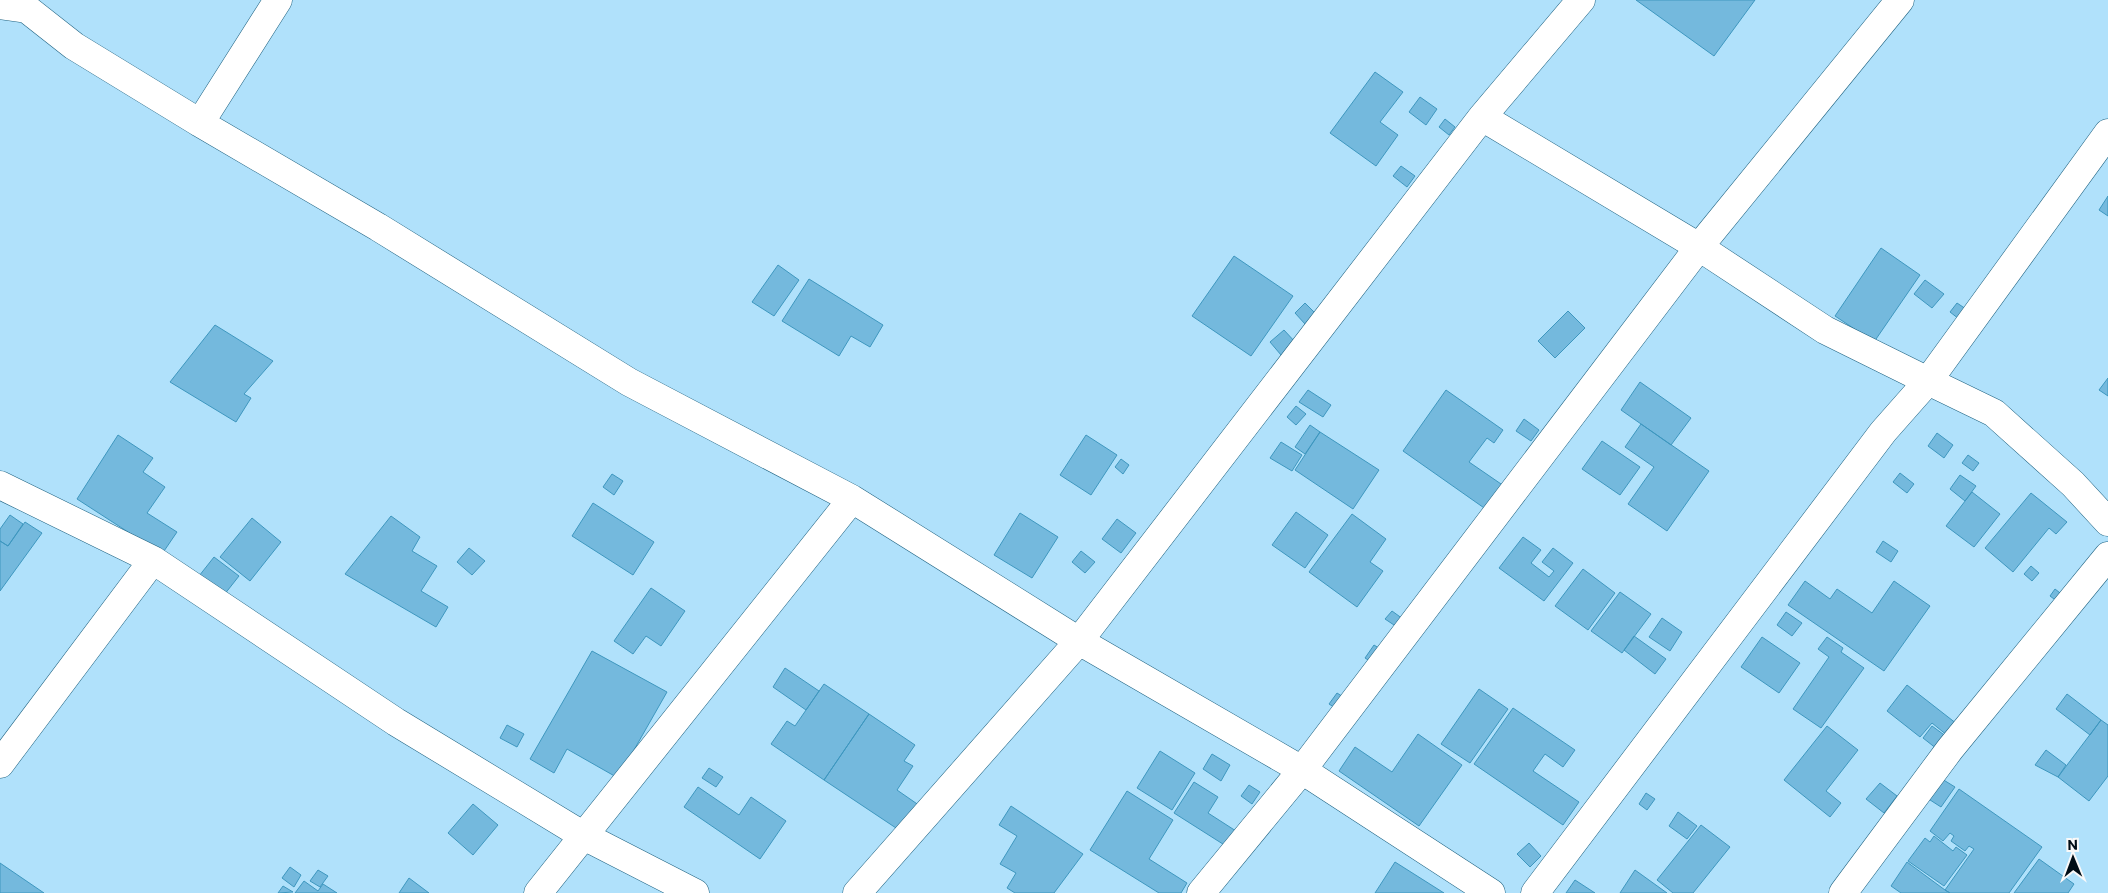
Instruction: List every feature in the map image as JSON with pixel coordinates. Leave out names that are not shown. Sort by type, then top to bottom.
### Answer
[{"type":"street","points":[[200,123],[278,0]]},
{"type":"street","points":[[857,893],[1079,642],[1482,117],[1581,0]]},
{"type":"street","points":[[1201,893],[1302,770],[1698,247],[1900,0]]},
{"type":"street","points":[[0,5],[27,9],[74,46],[200,123],[378,227],[629,382],[852,499],[1079,642],[1302,770],[1491,893]]},
{"type":"street","points":[[1482,117],[1698,247],[1826,330],[1994,413],[2073,484],[2108,522]]},
{"type":"street","points":[[1535,893],[1877,440],[1928,381],[2108,134]]},
{"type":"street","points":[[0,485],[153,560],[396,722],[584,836],[694,893]]},
{"type":"street","points":[[538,893],[852,499]]},
{"type":"street","points":[[1843,893],[1950,749],[2108,556]]},
{"type":"street","points":[[0,764],[153,560]]},
{"type":"building","points":[[1636,0],[1755,0],[1714,56]]},
{"type":"building","points":[[1375,72],[1403,92],[1380,122],[1398,135],[1376,166],[1330,133]]},
{"type":"building","points":[[1420,97],[1437,109],[1426,125],[1409,112]]},
{"type":"building","points":[[1445,119],[1455,127],[1449,135],[1439,127]]},
{"type":"building","points":[[1401,166],[1415,176],[1407,187],[1393,176]]},
{"type":"building","points":[[2108,196],[2108,216],[2099,210]]},
{"type":"building","points":[[1881,248],[1920,275],[1874,342],[1835,316]]},
{"type":"building","points":[[1234,256],[1293,296],[1251,356],[1192,316]]},
{"type":"building","points":[[778,265],[799,280],[774,316],[752,302]]},
{"type":"building","points":[[809,279],[883,325],[870,347],[851,336],[839,356],[782,321]]},
{"type":"building","points":[[1925,280],[1944,294],[1932,308],[1914,294]]},
{"type":"building","points":[[1305,303],[1315,313],[1305,324],[1295,313]]},
{"type":"building","points":[[1957,303],[1966,309],[1959,319],[1950,312]]},
{"type":"building","points":[[1568,311],[1585,328],[1555,358],[1538,341]]},
{"type":"building","points":[[215,325],[273,361],[244,394],[251,398],[236,422],[170,382]]},
{"type":"building","points":[[1284,330],[1296,343],[1281,355],[1270,342]]},
{"type":"building","points":[[2108,378],[2108,396],[2099,390]]},
{"type":"building","points":[[1640,382],[1691,418],[1671,445],[1621,410]]},
{"type":"building","points":[[1308,390],[1331,405],[1323,417],[1299,402]]},
{"type":"building","points":[[1446,390],[1503,430],[1494,443],[1487,438],[1469,462],[1504,486],[1487,510],[1403,451]]},
{"type":"building","points":[[1296,406],[1306,414],[1296,425],[1287,417]]},
{"type":"building","points":[[1524,419],[1539,430],[1531,441],[1516,431]]},
{"type":"building","points":[[1641,424],[1709,471],[1667,531],[1628,504],[1654,467],[1625,447]]},
{"type":"building","points":[[1310,425],[1320,432],[1305,454],[1295,447]]},
{"type":"building","points":[[1320,432],[1379,470],[1353,509],[1295,470]]},
{"type":"building","points":[[1937,433],[1953,445],[1944,458],[1928,446]]},
{"type":"building","points":[[118,435],[153,458],[143,472],[165,487],[147,513],[177,532],[162,554],[77,499]]},
{"type":"building","points":[[1086,435],[1117,455],[1091,495],[1060,475]]},
{"type":"building","points":[[1602,441],[1640,467],[1620,495],[1582,469]]},
{"type":"building","points":[[1281,442],[1302,455],[1292,471],[1270,458]]},
{"type":"building","points":[[1968,455],[1979,463],[1973,471],[1962,463]]},
{"type":"building","points":[[1121,459],[1129,465],[1123,474],[1115,467]]},
{"type":"building","points":[[1900,473],[1914,484],[1907,493],[1893,482]]},
{"type":"building","points":[[612,474],[623,481],[614,495],[603,487]]},
{"type":"building","points":[[1960,475],[1976,486],[1965,501],[1950,489]]},
{"type":"building","points":[[1972,492],[2000,514],[1974,547],[1946,526]]},
{"type":"building","points":[[2031,493],[2067,522],[2056,534],[2049,528],[2013,572],[1985,548]]},
{"type":"building","points":[[593,503],[654,542],[633,575],[572,536]]},
{"type":"building","points":[[1296,512],[1328,535],[1305,568],[1272,545]]},
{"type":"building","points":[[1020,513],[1058,537],[1032,578],[994,555]]},
{"type":"building","points":[[1352,514],[1386,539],[1370,562],[1383,571],[1357,607],[1309,572]]},
{"type":"building","points":[[10,515],[23,524],[8,546],[0,541],[0,529]]},
{"type":"building","points":[[391,516],[420,537],[412,551],[437,566],[421,591],[448,607],[436,627],[345,574]]},
{"type":"building","points":[[252,518],[281,542],[250,581],[220,557]]},
{"type":"building","points":[[1117,519],[1136,533],[1121,553],[1102,539]]},
{"type":"building","points":[[25,522],[42,533],[0,591],[0,541],[8,546]]},
{"type":"building","points":[[1523,537],[1541,550],[1531,563],[1549,577],[1554,571],[1542,562],[1553,548],[1573,563],[1544,601],[1499,568]]},
{"type":"building","points":[[1883,541],[1898,551],[1891,562],[1876,552]]},
{"type":"building","points":[[469,548],[485,561],[472,575],[457,562]]},
{"type":"building","points":[[1081,551],[1095,562],[1085,573],[1072,562]]},
{"type":"building","points":[[214,557],[239,576],[224,595],[199,576]]},
{"type":"building","points":[[2031,566],[2039,573],[2032,581],[2024,574]]},
{"type":"building","points":[[1583,569],[1615,593],[1588,630],[1555,606]]},
{"type":"building","points":[[1805,581],[1830,599],[1837,589],[1872,613],[1894,581],[1930,606],[1884,671],[1788,605]]},
{"type":"building","points":[[651,588],[685,611],[661,646],[646,636],[633,654],[614,641]]},
{"type":"building","points":[[2055,589],[2064,596],[2058,602],[2050,596]]},
{"type":"building","points":[[1620,592],[1651,614],[1622,653],[1591,631]]},
{"type":"building","points":[[1392,611],[1403,619],[1397,627],[1385,619]]},
{"type":"building","points":[[1786,612],[1802,623],[1792,636],[1777,625]]},
{"type":"building","points":[[1662,618],[1682,632],[1670,651],[1649,637]]},
{"type":"building","points":[[1634,636],[1666,659],[1655,674],[1624,650]]},
{"type":"building","points":[[1762,637],[1800,663],[1779,693],[1741,667]]},
{"type":"building","points":[[1827,637],[1843,648],[1841,652],[1864,668],[1821,728],[1793,709],[1829,657],[1818,649]]},
{"type":"building","points":[[1374,645],[1385,652],[1376,665],[1365,658]]},
{"type":"building","points":[[592,651],[667,692],[618,778],[567,749],[554,773],[530,759]]},
{"type":"building","points":[[785,668],[819,691],[806,710],[773,687]]},
{"type":"building","points":[[824,684],[869,714],[824,780],[771,744],[787,721],[795,726]]},
{"type":"building","points":[[1907,685],[1957,724],[1948,736],[1932,723],[1920,737],[1887,711]]},
{"type":"building","points":[[1479,689],[1508,709],[1470,763],[1441,744]]},
{"type":"building","points":[[1337,693],[1348,700],[1340,711],[1329,704]]},
{"type":"building","points":[[2067,694],[2101,720],[2090,735],[2056,709]]},
{"type":"building","points":[[1513,708],[1575,750],[1563,767],[1545,754],[1533,771],[1579,802],[1563,825],[1474,764]]},
{"type":"building","points":[[869,714],[915,745],[904,761],[913,766],[897,790],[923,808],[905,834],[824,780]]},
{"type":"building","points":[[2101,720],[2108,725],[2108,776],[2089,801],[2058,777]]},
{"type":"building","points":[[507,725],[524,734],[517,747],[500,738]]},
{"type":"building","points":[[1827,726],[1858,750],[1826,791],[1841,803],[1830,817],[1784,780]]},
{"type":"building","points":[[1932,726],[1947,737],[1937,749],[1923,738]]},
{"type":"building","points":[[1418,734],[1462,765],[1419,826],[1339,771],[1355,747],[1392,772]]},
{"type":"building","points":[[2046,750],[2066,765],[2058,777],[2035,765]]},
{"type":"building","points":[[1160,751],[1195,773],[1172,810],[1137,788]]},
{"type":"building","points":[[1212,754],[1230,765],[1221,781],[1203,769]]},
{"type":"building","points":[[709,768],[723,777],[716,787],[702,778]]},
{"type":"building","points":[[1942,779],[1955,787],[1941,807],[1927,798]]},
{"type":"building","points":[[1194,782],[1218,797],[1208,813],[1236,831],[1226,846],[1174,813]]},
{"type":"building","points":[[1880,783],[1897,796],[1884,813],[1866,799]]},
{"type":"building","points":[[1249,785],[1260,792],[1252,804],[1241,796]]},
{"type":"building","points":[[698,787],[739,815],[751,797],[786,821],[760,859],[684,807]]},
{"type":"building","points":[[1959,789],[2042,847],[2009,893],[1950,893],[1945,890],[1974,849],[1969,846],[1965,851],[1951,841],[1954,836],[1950,833],[1943,841],[1930,831]]},
{"type":"building","points":[[1127,791],[1173,820],[1149,859],[1187,883],[1181,893],[1159,893],[1090,850]]},
{"type":"building","points":[[1646,793],[1655,799],[1647,810],[1639,804]]},
{"type":"building","points":[[473,804],[498,825],[473,855],[448,833]]},
{"type":"building","points":[[1011,806],[1083,854],[1054,893],[1015,893],[1007,888],[1016,873],[1000,864],[1017,836],[999,825]]},
{"type":"building","points":[[1678,812],[1697,826],[1687,839],[1669,826]]},
{"type":"building","points":[[1701,825],[1730,847],[1693,893],[1673,893],[1657,880]]},
{"type":"building","points":[[1934,836],[1953,851],[1956,847],[1967,855],[1944,886],[1908,861],[1925,838],[1930,842]]},
{"type":"building","points":[[1529,843],[1541,856],[1530,867],[1517,854]]},
{"type":"building","points":[[2039,859],[2074,884],[2068,893],[2014,893]]},
{"type":"building","points":[[1395,862],[1444,893],[1375,893]]},
{"type":"building","points":[[1907,862],[1950,893],[1901,893],[1891,886]]},
{"type":"building","points":[[0,863],[44,893],[0,893]]},
{"type":"building","points":[[290,867],[301,875],[294,887],[282,878]]},
{"type":"building","points":[[318,870],[328,876],[320,887],[310,881]]},
{"type":"building","points":[[1635,870],[1667,893],[1620,893]]},
{"type":"building","points":[[409,878],[429,893],[399,893]]},
{"type":"building","points":[[1575,880],[1595,893],[1566,893]]},
{"type":"building","points":[[304,881],[318,891],[323,884],[337,893],[295,893]]},
{"type":"building","points":[[283,886],[293,892],[278,893]]}]
